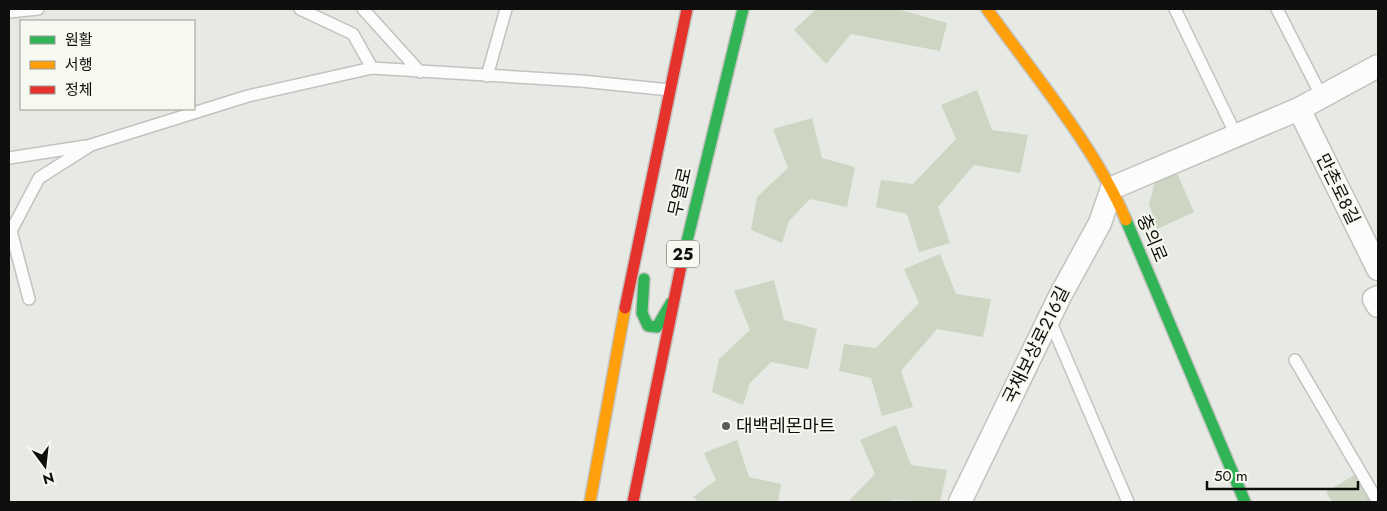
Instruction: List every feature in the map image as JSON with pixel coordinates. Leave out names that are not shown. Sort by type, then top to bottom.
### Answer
[{"type":"main road","name":"무열로","points":[[590,502],[611,378],[688,9]]},
{"type":"main road","name":"무열로","points":[[633,502],[673,301],[719,101],[743,9]]},
{"type":"main road","name":"충의로","points":[[987,9],[1092,156],[1112,188],[1246,502]]},
{"type":"main road","points":[[640,235],[644,267],[642,313],[648,326],[657,327],[673,301]]},
{"type":"street","points":[[1112,188],[1299,109],[1378,66]]},
{"type":"street","name":"만촌로8길","points":[[1299,109],[1378,269]]},
{"type":"street","name":"국채보상로216길","points":[[960,502],[1049,317],[1100,223],[1112,188]]},
{"type":"lane","points":[[9,12],[38,9]]},
{"type":"lane","points":[[300,9],[353,34],[372,68]]},
{"type":"lane","points":[[363,9],[420,72]]},
{"type":"lane","points":[[487,76],[506,9]]},
{"type":"lane","points":[[1175,9],[1236,135]]},
{"type":"lane","points":[[1277,9],[1322,97]]},
{"type":"lane","points":[[9,158],[91,145],[248,96],[372,68],[670,90]]},
{"type":"lane","points":[[29,299],[10,231],[39,178],[91,145]]},
{"type":"lane","points":[[1049,317],[1128,502]]},
{"type":"lane","points":[[1295,360],[1378,502]]},
{"type":"building","points":[[816,9],[897,9],[947,23],[940,51],[851,34],[826,64],[794,30]]},
{"type":"building","points":[[977,90],[992,130],[1028,135],[1020,173],[974,165],[938,207],[950,243],[919,252],[907,214],[876,207],[881,180],[913,184],[956,139],[941,105]]},
{"type":"building","points":[[812,118],[822,158],[855,167],[847,207],[810,199],[789,221],[782,243],[751,230],[757,197],[788,168],[773,129]]},
{"type":"building","points":[[1176,171],[1194,212],[1157,229],[1149,204],[1156,179]]},
{"type":"building","points":[[940,254],[956,294],[991,299],[983,337],[937,329],[901,371],[913,407],[882,416],[871,378],[839,371],[844,344],[876,348],[919,303],[904,269]]},
{"type":"building","points":[[774,280],[784,320],[817,329],[808,369],[771,362],[750,383],[743,405],[712,392],[719,359],[750,330],[734,291]]},
{"type":"building","points":[[896,425],[911,465],[947,470],[940,502],[893,500],[891,502],[848,502],[875,474],[860,440]]},
{"type":"building","points":[[737,440],[749,477],[781,484],[778,502],[699,502],[693,497],[716,480],[704,453]]},
{"type":"building","points":[[1356,474],[1373,502],[1332,502],[1326,492]]},
{"type":"traffic: fast","points":[[681,266],[743,9]]},
{"type":"traffic: fast","points":[[1126,220],[1245,502]]},
{"type":"traffic: fast","points":[[644,279],[642,313],[648,326],[657,327],[671,303]]},
{"type":"traffic: slow","points":[[987,9],[1080,138],[1113,192],[1126,220]]},
{"type":"traffic: slow","points":[[590,502],[625,308]]},
{"type":"traffic: jam","points":[[625,308],[687,9]]},
{"type":"traffic: jam","points":[[633,502],[681,266]]},
{"type":"place","name":"대백레몬마트","points":[[726,426]]}]
